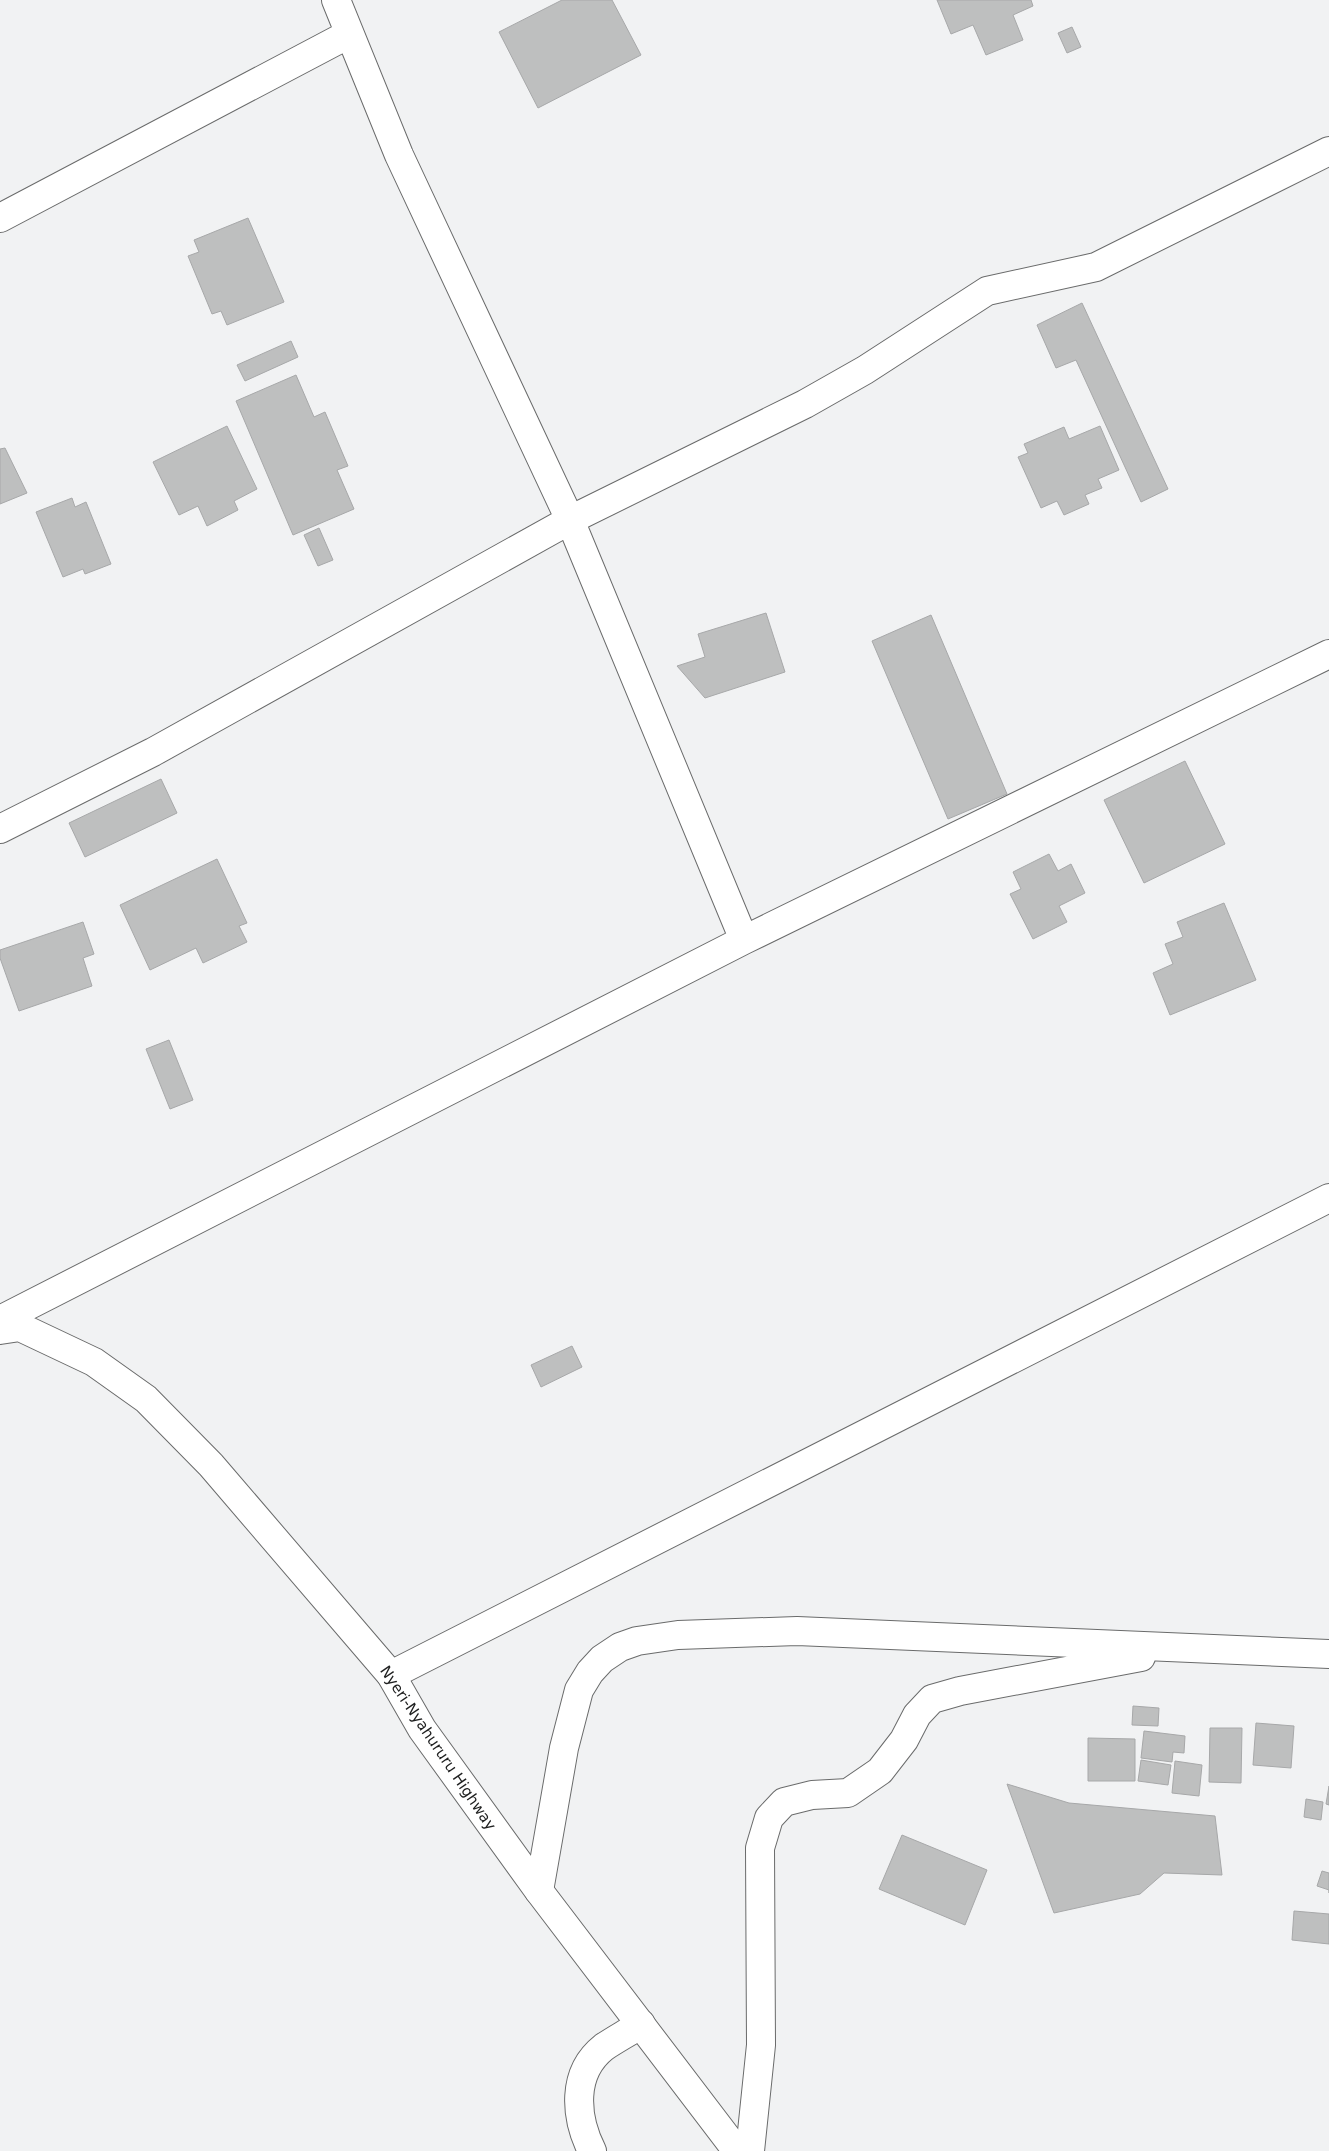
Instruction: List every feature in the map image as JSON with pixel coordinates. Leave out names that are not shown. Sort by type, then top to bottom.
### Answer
[{"type":"main road","points":[[336,0],[399,155],[570,520],[744,940]]},
{"type":"main road","points":[[0,218],[349,34]]},
{"type":"main road","points":[[0,829],[153,752],[570,520],[805,404],[865,370],[986,291],[1096,267],[1329,151]]},
{"type":"main road","points":[[0,1320],[744,940],[1329,654]]},
{"type":"main road","points":[[391,1675],[1329,1198]]},
{"type":"main road","name":"Nyeri-Nyahururu Highway","points":[[0,1330],[20,1327],[94,1362],[146,1398],[211,1465],[391,1675],[422,1729],[539,1891],[737,2151]]},
{"type":"main road","points":[[539,1891],[564,1748],[579,1690],[590,1672],[602,1659],[620,1646],[637,1641],[678,1635],[797,1631],[1329,1654]]},
{"type":"main road","points":[[750,2151],[761,2045],[760,1848],[769,1818],[784,1802],[812,1795],[848,1793],[880,1771],[904,1740],[917,1715],[932,1699],[960,1691],[1188,1648]]},
{"type":"main road","points":[[592,2151],[580,2114],[579,2086],[588,2068],[603,2048],[641,2024]]},
{"type":"building","points":[[562,0],[612,0],[641,55],[538,108],[499,32]]},
{"type":"building","points":[[937,0],[1031,0],[1033,6],[1013,15],[1023,40],[986,55],[973,25],[951,34]]},
{"type":"building","points":[[1072,27],[1081,47],[1067,53],[1058,33]]},
{"type":"building","points":[[248,218],[284,302],[227,325],[221,311],[212,314],[188,256],[199,252],[194,240]]},
{"type":"building","points":[[1082,303],[1168,489],[1141,502],[1076,360],[1056,368],[1037,325]]},
{"type":"building","points":[[291,341],[298,357],[245,381],[237,365]]},
{"type":"building","points":[[296,375],[314,417],[325,412],[348,466],[337,470],[354,509],[293,535],[236,401]]},
{"type":"building","points":[[227,426],[257,489],[234,501],[238,510],[207,526],[198,506],[179,515],[153,462]]},
{"type":"building","points":[[1100,426],[1119,470],[1098,479],[1102,488],[1085,495],[1089,504],[1064,515],[1057,501],[1041,508],[1018,457],[1028,453],[1024,444],[1064,427],[1069,439]]},
{"type":"building","points":[[5,448],[27,493],[0,504],[0,449]]},
{"type":"building","points":[[72,498],[75,507],[86,502],[111,564],[85,574],[83,569],[63,577],[36,512]]},
{"type":"building","points":[[319,528],[333,560],[318,566],[304,535]]},
{"type":"building","points":[[766,613],[785,672],[705,698],[677,666],[705,657],[698,634]]},
{"type":"building","points":[[931,615],[1007,794],[948,819],[872,641]]},
{"type":"building","points":[[1185,761],[1225,844],[1144,883],[1104,800]]},
{"type":"building","points":[[161,779],[177,813],[85,857],[69,823]]},
{"type":"building","points":[[1049,854],[1058,871],[1071,864],[1085,893],[1059,906],[1067,922],[1033,939],[1010,894],[1021,889],[1013,872]]},
{"type":"building","points":[[217,859],[247,923],[239,926],[247,942],[203,963],[196,948],[150,970],[120,905]]},
{"type":"building","points":[[1224,903],[1256,980],[1170,1015],[1153,973],[1173,964],[1165,944],[1183,937],[1177,922]]},
{"type":"building","points":[[83,922],[94,954],[83,958],[92,986],[19,1011],[0,958],[0,950]]},
{"type":"building","points":[[169,1040],[193,1100],[170,1109],[146,1049]]},
{"type":"building","points":[[572,1346],[582,1367],[541,1387],[531,1365]]},
{"type":"building","points":[[1133,1706],[1159,1708],[1158,1726],[1132,1725]]},
{"type":"building","points":[[1256,1723],[1294,1726],[1291,1768],[1253,1765]]},
{"type":"building","points":[[1210,1728],[1242,1728],[1241,1783],[1209,1782]]},
{"type":"building","points":[[1144,1731],[1185,1736],[1184,1753],[1173,1752],[1172,1762],[1141,1758]]},
{"type":"building","points":[[1088,1738],[1135,1739],[1135,1781],[1088,1781]]},
{"type":"building","points":[[1141,1760],[1171,1765],[1168,1785],[1138,1781]]},
{"type":"building","points":[[1175,1761],[1202,1765],[1199,1796],[1172,1793]]},
{"type":"building","points":[[1007,1784],[1069,1803],[1215,1816],[1222,1875],[1164,1873],[1140,1894],[1054,1913]]},
{"type":"building","points":[[1329,1786],[1329,1805],[1326,1804]]},
{"type":"building","points":[[1306,1799],[1323,1802],[1321,1820],[1304,1817]]},
{"type":"building","points":[[902,1835],[987,1870],[965,1925],[879,1889]]},
{"type":"building","points":[[1322,1871],[1329,1873],[1329,1890],[1317,1886]]},
{"type":"building","points":[[1294,1911],[1329,1914],[1329,1944],[1292,1940]]}]
